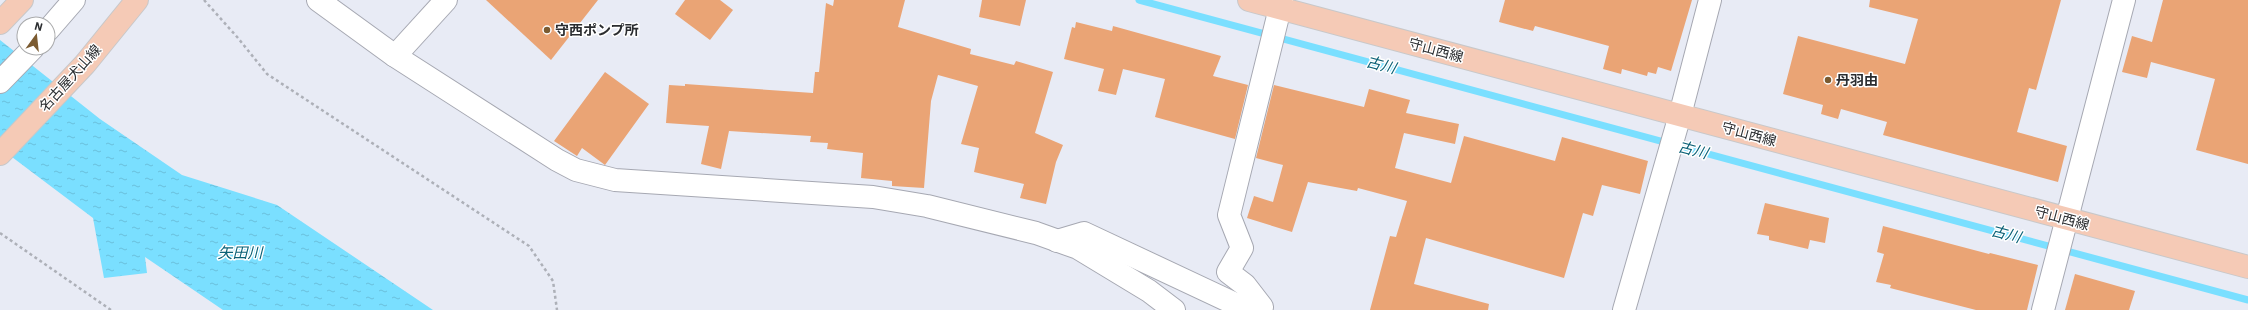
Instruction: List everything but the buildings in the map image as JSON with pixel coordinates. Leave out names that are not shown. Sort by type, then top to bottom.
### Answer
[{"type":"main road","points":[[0,22],[22,0]]},
{"type":"main road","name":"名古屋犬山線","points":[[0,154],[85,64],[137,0]]},
{"type":"main road","name":"守山西線","points":[[1249,0],[1277,20],[1677,124],[2061,237],[2248,267]]},
{"type":"street","points":[[56,21],[74,0]]},
{"type":"street","points":[[318,0],[395,56],[557,160],[576,170],[615,180],[873,197],[927,206],[1036,233],[1078,248],[1149,292],[1174,310]]},
{"type":"street","points":[[395,56],[446,0]]},
{"type":"street","points":[[1624,310],[1669,155],[1710,0]]},
{"type":"street","points":[[2043,310],[2124,0]]},
{"type":"street","points":[[1261,310],[1262,307],[1245,285],[1228,272],[1242,248],[1228,215],[1277,20]]},
{"type":"street","points":[[0,82],[25,56]]},
{"type":"street","points":[[1057,241],[1084,233],[1248,310]]},
{"type":"path","points":[[204,0],[238,38],[267,74],[529,246],[553,281],[557,310]]},
{"type":"path","points":[[0,233],[111,310]]},
{"type":"water","name":"矢田川","points":[[0,40],[16,53],[16,56],[20,56],[100,119],[182,175],[277,205],[433,310],[223,310],[145,257],[147,273],[104,278],[93,218],[0,148]]},
{"type":"waterway","name":"古川","points":[[1139,0],[2248,300]]},
{"type":"place","name":"守西ポンプ所","points":[[547,30]]},
{"type":"place","name":"丹羽由","points":[[1828,80]]}]
